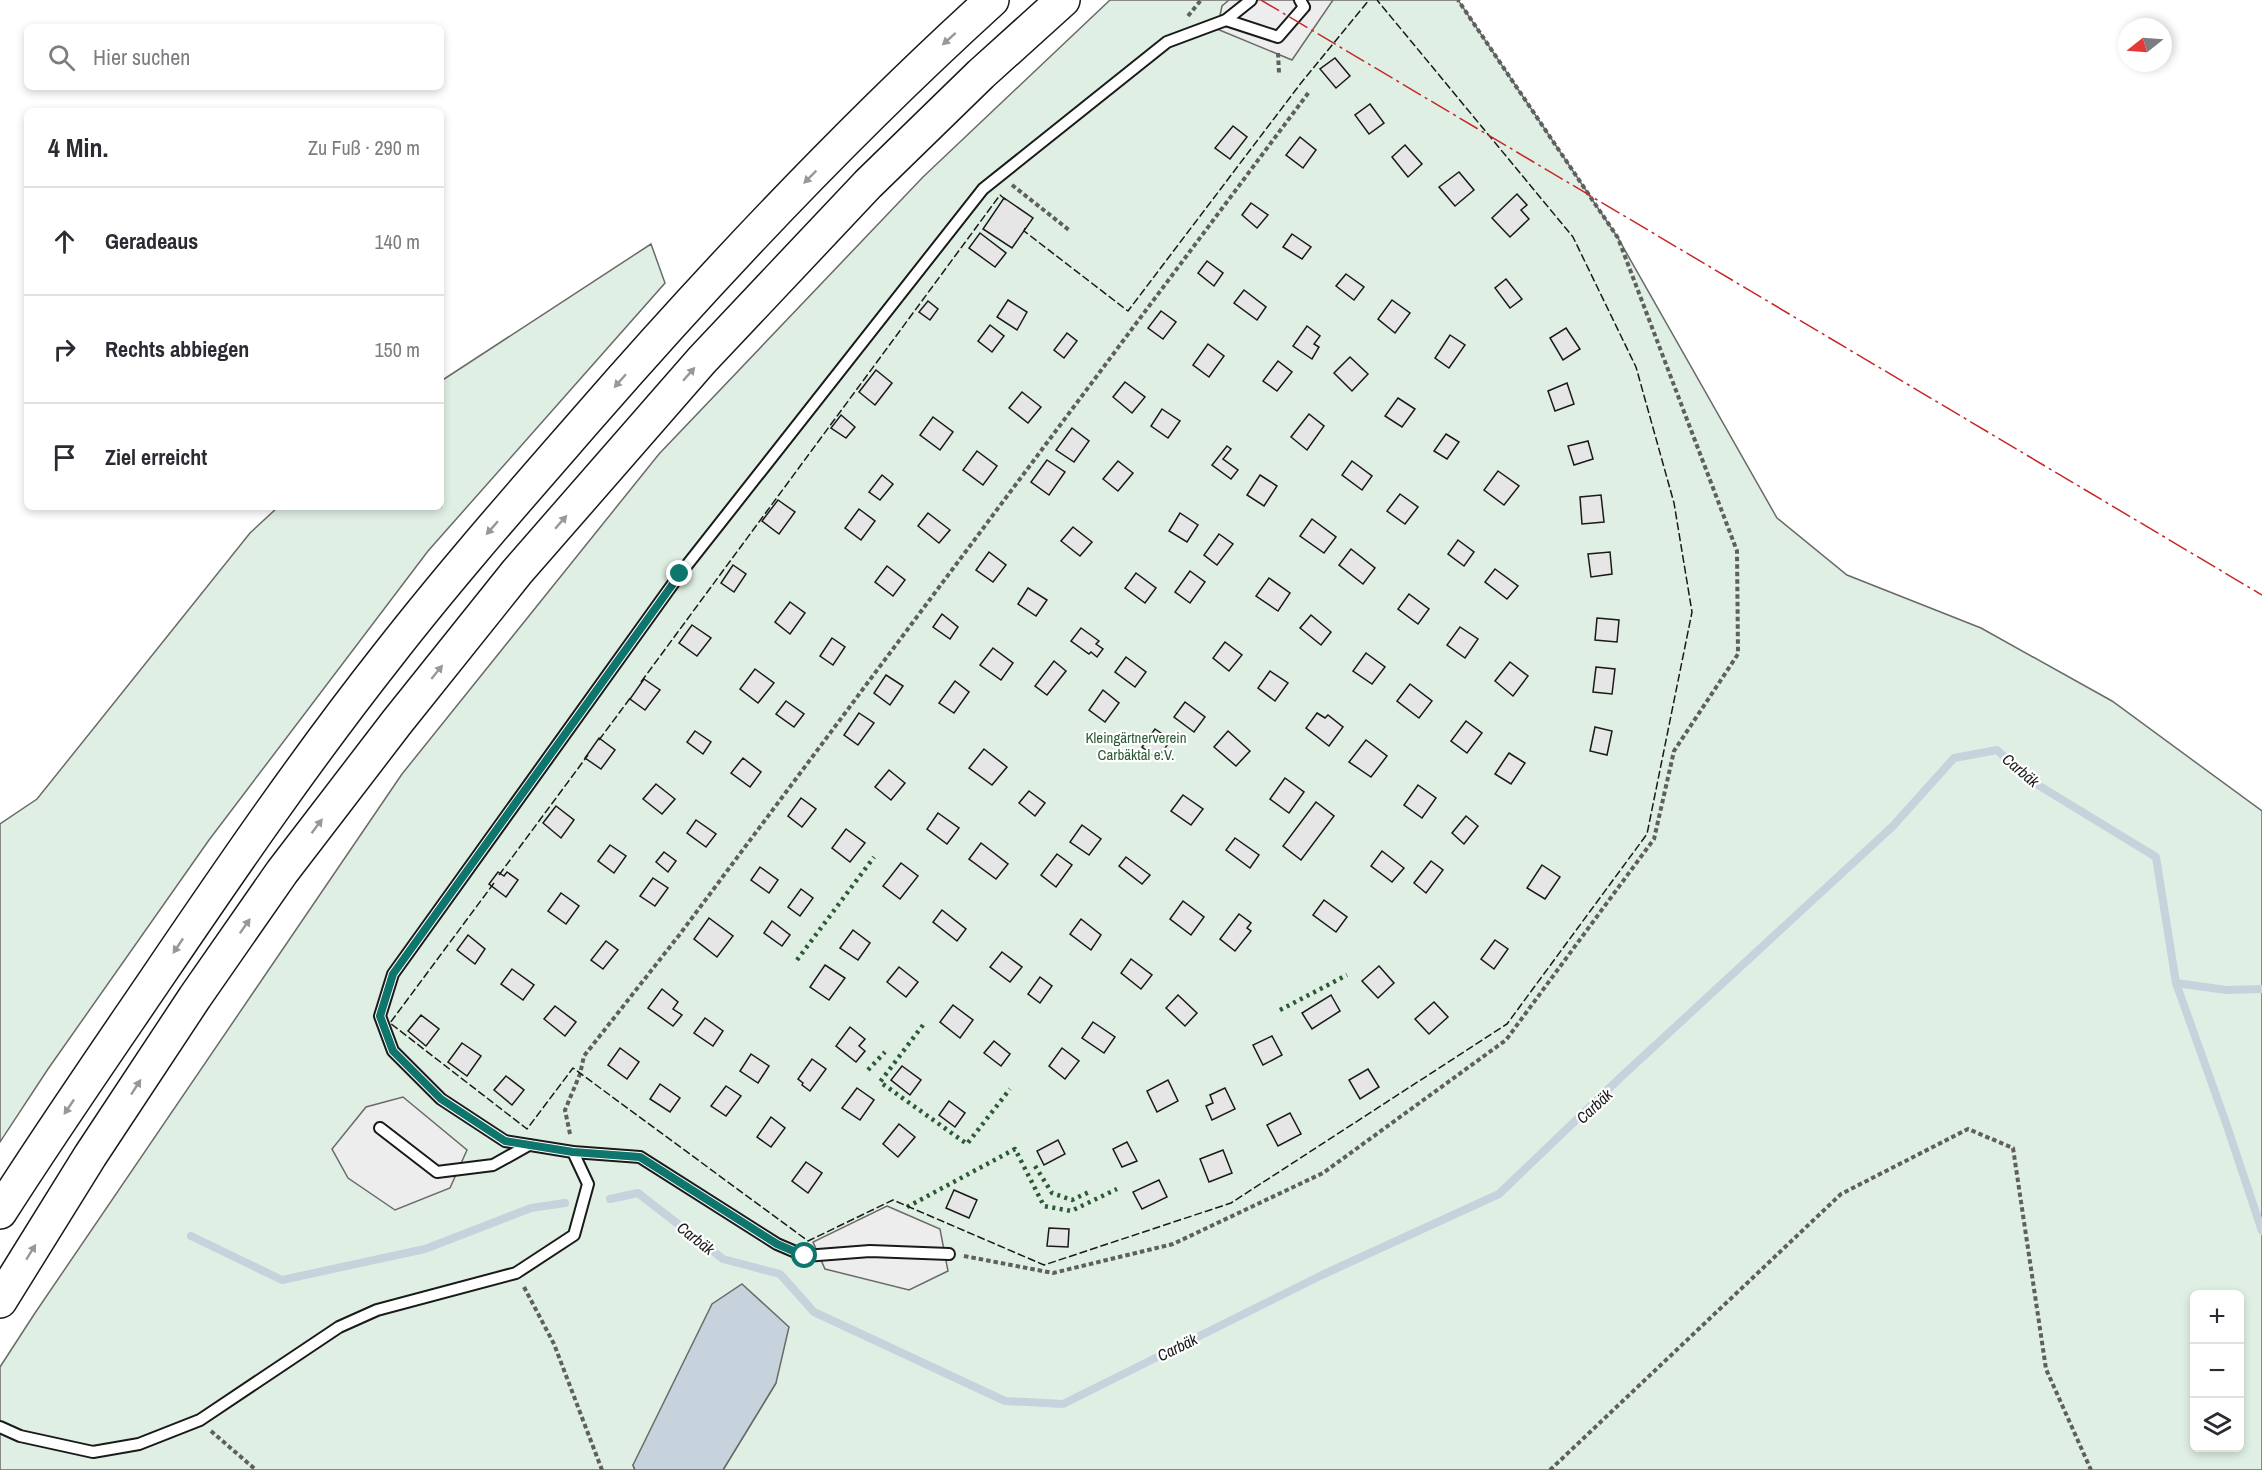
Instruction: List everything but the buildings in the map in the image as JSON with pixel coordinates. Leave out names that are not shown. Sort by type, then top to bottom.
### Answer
[{"type":"highway","points":[[0,1212],[279,799],[387,656],[478,543],[662,333],[790,197],[930,56],[992,0]]},
{"type":"highway","points":[[0,1301],[90,1156],[195,997],[282,872],[397,722],[517,572],[702,360],[868,184],[981,74],[1063,0]]},
{"type":"lane","points":[[949,1254],[870,1251],[805,1256],[777,1244],[640,1157],[573,1152],[505,1141],[441,1099],[393,1051],[380,1016],[393,974],[680,574],[983,189],[1167,42],[1226,20],[1251,0]]},
{"type":"lane","points":[[1226,20],[1278,37],[1304,7],[1300,0]]},
{"type":"lane","points":[[380,1128],[437,1172],[493,1165],[530,1145]]},
{"type":"lane","points":[[0,1427],[20,1436],[93,1452],[139,1444],[200,1420],[339,1327],[377,1310],[516,1273],[574,1235],[588,1184],[573,1152]]},
{"type":"path","points":[[949,1254],[1053,1273],[1173,1244],[1323,1173],[1506,1040],[1654,839],[1674,751],[1738,654],[1737,551],[1618,238],[1458,0]]},
{"type":"path","points":[[573,1152],[565,1110],[580,1074],[584,1056],[687,925],[1309,92]]},
{"type":"path","points":[[1000,175],[1069,230]]},
{"type":"path","points":[[1550,1470],[1841,1194],[1968,1129],[2013,1148],[2046,1369],[2091,1470]]},
{"type":"path","points":[[516,1273],[554,1344],[602,1470]]},
{"type":"path","points":[[200,1420],[256,1470]]},
{"type":"green space","name":"Kleingärtnerverein Carbäktal e.V.","points":[[1110,0],[1458,0],[1618,238],[1777,518],[1847,575],[1981,628],[2112,701],[2262,811],[2262,1470],[723,1470],[776,1383],[633,1465],[635,1470],[0,1470],[0,1367],[35,1313],[402,774],[659,454],[923,177]]},
{"type":"green space","points":[[651,244],[665,283],[428,551],[209,840],[48,1069],[0,1142],[0,824],[37,799],[250,533],[275,510],[444,510],[444,379]]},
{"type":"shaded area","points":[[1229,0],[1333,0],[1292,60],[1217,29],[1222,6]]},
{"type":"shaded area","points":[[403,1097],[467,1150],[450,1188],[395,1210],[348,1178],[332,1149],[366,1107]]},
{"type":"shaded area","points":[[887,1206],[940,1229],[948,1271],[909,1290],[825,1269],[813,1242]]},
{"type":"shaded area","points":[[742,1284],[789,1327],[776,1383],[723,1470],[635,1470],[633,1465],[712,1304]]},
{"type":"waterway","name":"Carbäk","points":[[610,1199],[638,1193],[723,1259],[780,1274],[814,1312],[1005,1401],[1063,1404],[1322,1275],[1499,1194],[1621,1077],[1893,826],[1954,758],[1997,750],[2028,779],[2156,857],[2176,983],[2262,1231]]},
{"type":"waterway","points":[[2176,983],[2226,990],[2262,989]]},
{"type":"waterway","name":"Carbäk","points":[[191,1236],[282,1280],[425,1249],[531,1208],[565,1203]]},
{"type":"hedge","points":[[797,960],[874,857]]},
{"type":"hedge","points":[[1280,1010],[1347,975]]},
{"type":"hedge","points":[[923,1025],[880,1082],[967,1144],[1010,1089]]},
{"type":"hedge","points":[[868,1070],[885,1052]]},
{"type":"hedge","points":[[907,1207],[1015,1149],[1044,1206],[1071,1211],[1117,1189]]},
{"type":"hedge","points":[[1035,1166],[1052,1193],[1072,1200],[1089,1192]]},
{"type":"fence","points":[[1025,228],[1024,231],[1128,311],[1301,83],[1369,0]]},
{"type":"fence","points":[[494,883],[390,1023],[527,1129],[573,1068],[808,1241],[893,1200],[1044,1265],[1231,1203],[1507,1024],[1647,834],[1692,612],[1674,503],[1636,367],[1573,237],[1377,0]]},
{"type":"fence","points":[[641,682],[1000,195],[1006,200]]},
{"type":"fence","points":[[599,740],[631,697]]},
{"type":"fence","points":[[499,875],[588,755]]},
{"type":"power","points":[[1261,0],[2262,595]]},
{"type":"route","points":[[680,574],[393,974],[380,1016],[393,1051],[441,1099],[505,1141],[573,1152],[640,1157],[777,1244],[805,1256]]}]
